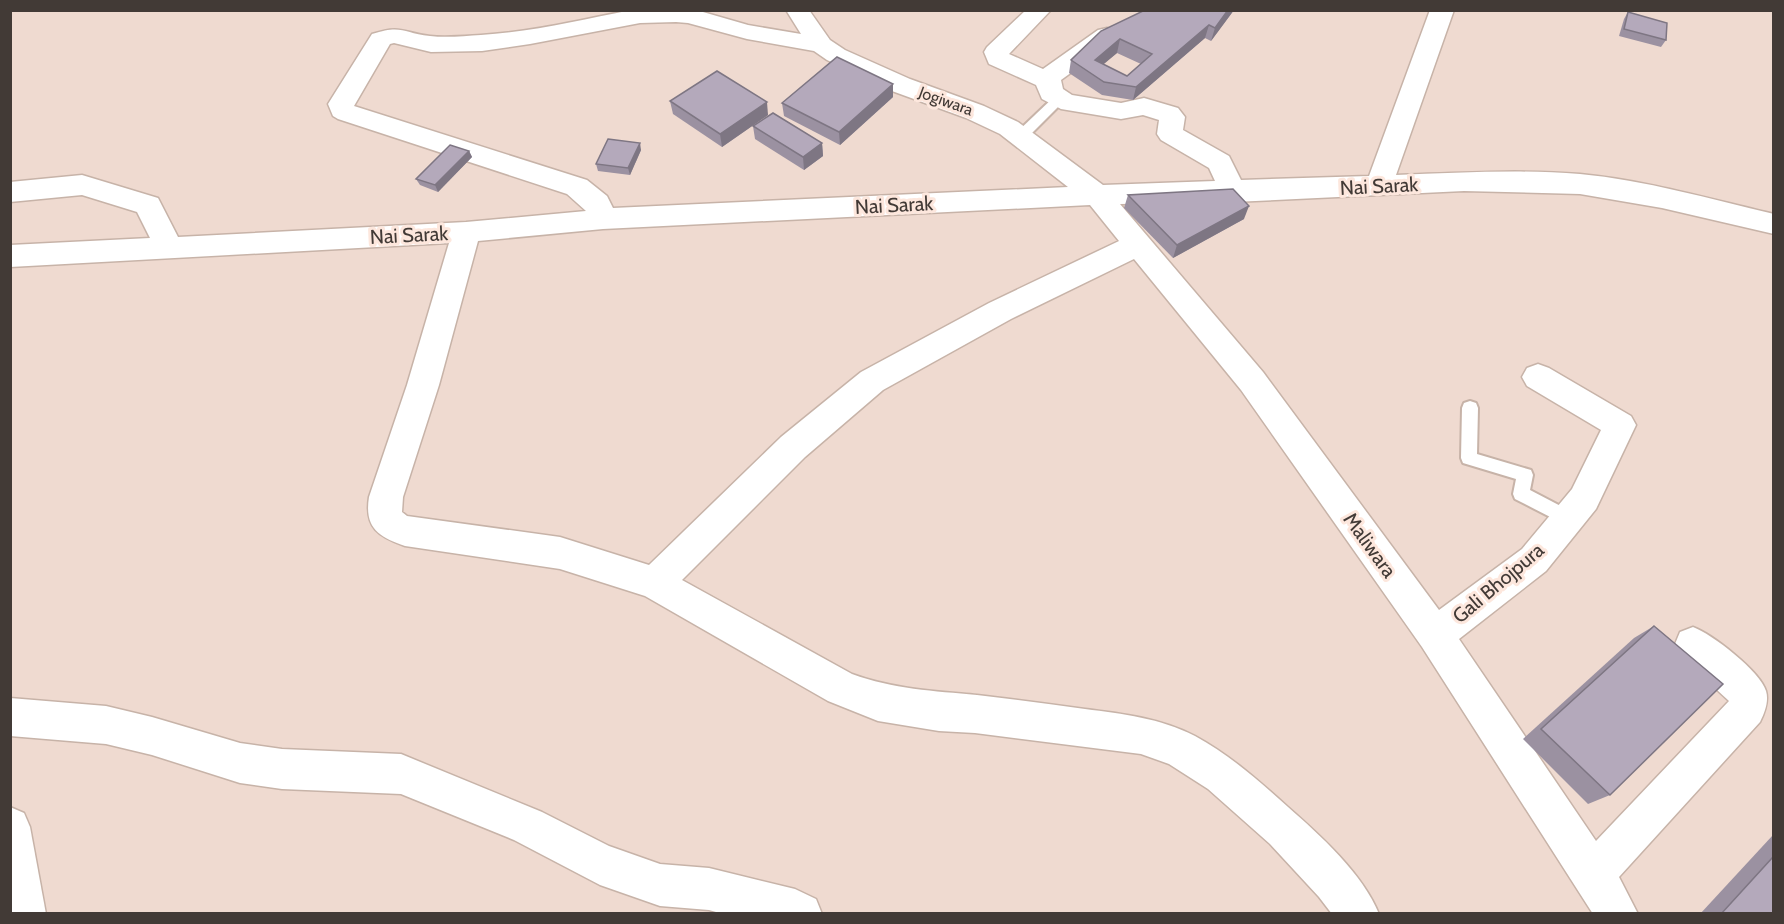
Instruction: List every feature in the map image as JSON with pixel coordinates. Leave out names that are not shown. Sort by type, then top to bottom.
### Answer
[{"type":"street","name":"Jogiwara","points":[[797,10],[821,45],[836,55],[892,81],[975,112],[1021,136],[1097,195]]},
{"type":"street","points":[[1040,10],[996,52],[996,56],[1004,63],[1052,89],[1070,103],[1121,111],[1149,106],[1169,114],[1172,117],[1170,134],[1220,162],[1233,192]]},
{"type":"street","points":[[1379,185],[1442,10]]},
{"type":"street","points":[[603,219],[597,203],[577,187],[347,113],[342,110],[341,104],[381,39],[393,35],[431,44],[482,43],[530,37],[640,16],[676,15],[689,16],[747,32],[821,45]]},
{"type":"street","points":[[1052,89],[1128,22]]},
{"type":"street","name":"Nai Sarak","points":[[10,256],[466,232],[603,219],[1097,195],[1521,181],[1580,184],[1662,198],[1773,224]]},
{"type":"street","points":[[10,192],[81,185],[148,205],[169,248]]},
{"type":"street","name":"Maliwara","points":[[1097,195],[1252,381],[1435,635],[1594,874],[1617,914]]},
{"type":"street","points":[[466,232],[423,385],[386,497],[383,510],[386,520],[393,527],[405,531],[560,553],[655,583],[841,688],[878,702],[939,712],[1142,735],[1180,749],[1222,775],[1284,831],[1334,882],[1358,914]]},
{"type":"street","points":[[655,583],[793,447],[872,381],[1000,311],[1139,244]]},
{"type":"street","name":"Gali Bhojpura","points":[[1435,635],[1533,560],[1584,499],[1620,425],[1538,377]]},
{"type":"street","points":[[1594,874],[1747,709],[1748,693],[1693,644]]},
{"type":"street","points":[[10,717],[106,726],[152,736],[240,763],[282,769],[401,774],[528,826],[600,864],[660,885],[709,889],[801,914]]},
{"type":"street","points":[[10,827],[25,914]]},
{"type":"lane","points":[[1021,136],[1052,89]]},
{"type":"lane","points":[[1470,408],[1469,459],[1525,476],[1521,494],[1568,519]]},
{"type":"building","points":[[1145,10],[1228,10],[1215,28],[1209,25],[1136,87],[1104,82],[1071,60],[1101,31]],"holes":[[[1120,39],[1152,54],[1127,76],[1095,60]]]},
{"type":"building","points":[[1628,12],[1667,23],[1666,40],[1624,29]]},
{"type":"building","points":[[837,57],[893,84],[839,132],[782,103]]},
{"type":"building","points":[[717,71],[767,102],[720,134],[670,101]]},
{"type":"building","points":[[773,113],[822,143],[803,157],[753,126]]},
{"type":"building","points":[[608,139],[640,143],[628,168],[596,164]]},
{"type":"building","points":[[450,145],[469,151],[435,185],[416,179]]},
{"type":"building","points":[[1233,189],[1249,206],[1177,245],[1128,195]]},
{"type":"building","points":[[1654,626],[1723,684],[1610,795],[1541,729]]},
{"type":"building","points":[[1773,857],[1773,914],[1721,914]]}]
